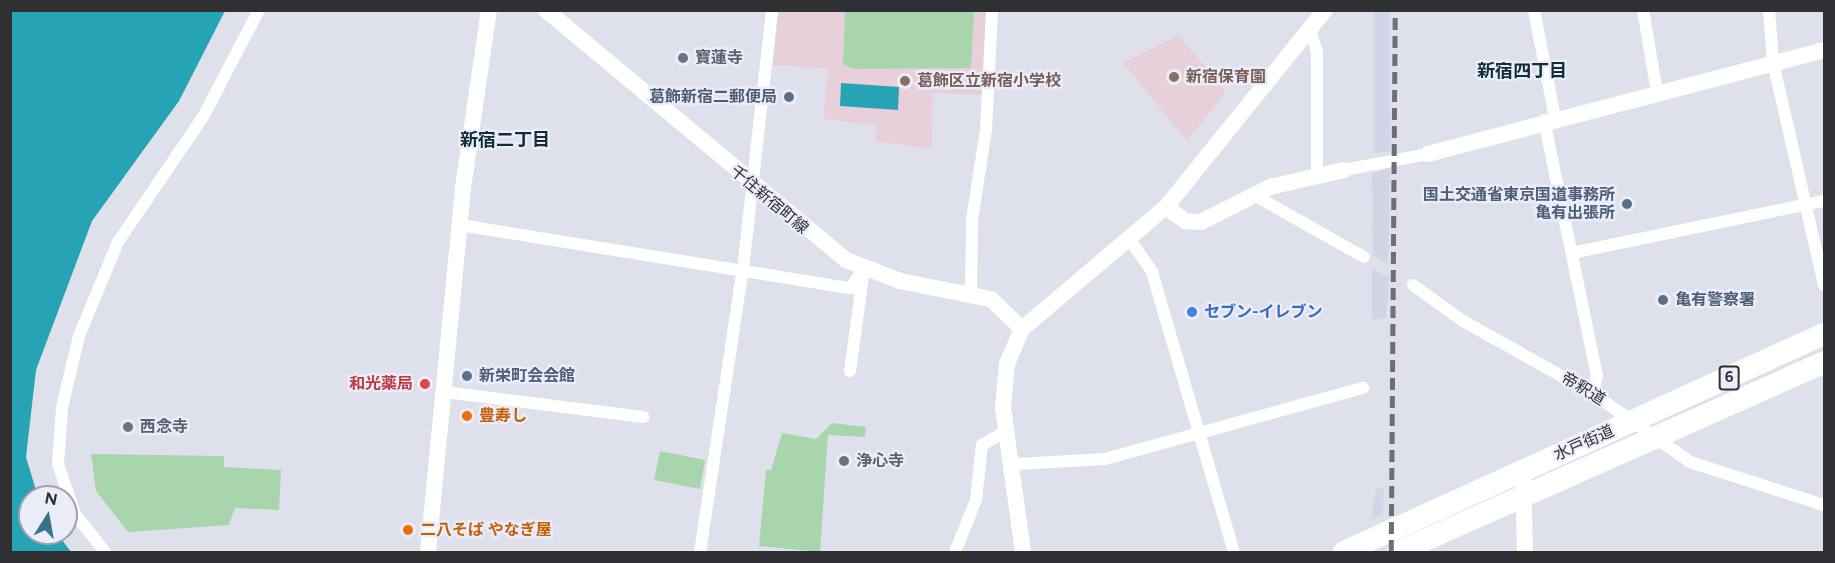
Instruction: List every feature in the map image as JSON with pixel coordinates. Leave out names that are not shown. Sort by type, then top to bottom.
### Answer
[{"type":"highway","name":"水戸街道","points":[[1344,552],[1824,334]]},
{"type":"highway","name":"水戸街道","points":[[1398,552],[1824,362]]},
{"type":"street","points":[[105,552],[75,514],[58,464],[62,408],[79,336],[118,242],[203,117],[259,10]]},
{"type":"street","points":[[428,552],[460,225],[489,10]]},
{"type":"street","name":"千住新宿町線","points":[[546,10],[753,188],[863,269],[971,292],[991,299],[1022,328]]},
{"type":"street","points":[[700,552],[743,269],[772,10]]},
{"type":"street","points":[[971,292],[972,220],[986,130],[992,10]]},
{"type":"street","points":[[1023,552],[1014,464],[1006,431],[1007,364],[1022,328],[1130,240],[1166,207],[1325,10]]},
{"type":"street","points":[[1534,10],[1572,253],[1597,376],[1592,393]]},
{"type":"street","points":[[1643,10],[1657,92]]},
{"type":"street","points":[[1769,10],[1773,62],[1824,285]]},
{"type":"street","points":[[1310,30],[1317,51],[1317,176]]},
{"type":"street","points":[[1166,207],[1185,221],[1201,222],[1254,195],[1317,176],[1428,154],[1550,119],[1824,50]]},
{"type":"street","points":[[1254,195],[1364,257]]},
{"type":"street","points":[[1572,253],[1824,201]]},
{"type":"street","points":[[460,225],[851,288],[863,269]]},
{"type":"street","points":[[1130,240],[1152,272],[1234,552]]},
{"type":"street","points":[[850,371],[863,269]]},
{"type":"street","name":"帝釈道","points":[[1413,285],[1463,321],[1592,393],[1712,472],[1824,505]]},
{"type":"street","points":[[1014,464],[1106,459],[1363,388]]},
{"type":"street","points":[[445,392],[644,417]]},
{"type":"street","points":[[955,552],[976,500],[982,445],[1006,431]]},
{"type":"street","points":[[1523,471],[1525,552]]},
{"type":"shaded area","name":"葛飾区立新宿小学校","points":[[779,11],[986,11],[983,95],[933,93],[931,149],[875,141],[876,126],[823,119],[828,69],[773,65]]},
{"type":"shaded area","points":[[1374,11],[1390,11],[1390,151],[1374,153]]},
{"type":"shaded area","name":"新宿保育園","points":[[1179,35],[1226,92],[1187,141],[1123,63]]},
{"type":"shaded area","points":[[1390,168],[1388,264],[1373,255],[1372,174]]},
{"type":"shaded area","points":[[1372,269],[1389,277],[1386,318],[1372,319]]},
{"type":"shaded area","points":[[1384,488],[1383,512],[1371,521],[1376,489]]},
{"type":"green space","points":[[845,11],[974,11],[971,68],[853,69],[843,64]]},
{"type":"green space","points":[[832,423],[866,427],[865,437],[828,435],[820,552],[759,546],[766,470],[771,470],[782,433],[816,439]]},
{"type":"green space","points":[[660,451],[705,460],[700,489],[654,480]]},
{"type":"green space","points":[[91,454],[224,456],[224,467],[281,470],[279,510],[235,508],[229,525],[128,532],[96,491]]},
{"type":"water","points":[[10,11],[225,11],[179,101],[92,221],[36,370],[26,457],[34,485],[18,485],[18,545],[66,545],[71,552],[11,552]]},
{"type":"water","points":[[841,83],[899,87],[898,110],[840,106]]},
{"type":"railway","points":[[1391,552],[1395,10]]},
{"type":"place","name":"寶蓮寺","points":[[683,58]]},
{"type":"place","name":"新宿保育園","points":[[1174,77]]},
{"type":"place","name":"葛飾区立新宿小学校","points":[[905,81]]},
{"type":"place","name":"葛飾新宿二郵便局","points":[[789,97]]},
{"type":"place","name":"国土交通省東京国道事務所 亀有出張所","points":[[1627,204]]},
{"type":"place","name":"亀有警察署","points":[[1663,300]]},
{"type":"place","name":"セブン-イレブン","points":[[1192,312]]},
{"type":"place","name":"新栄町会会館","points":[[467,376]]},
{"type":"place","name":"和光薬局","points":[[425,384]]},
{"type":"place","name":"豊寿し","points":[[467,416]]},
{"type":"place","name":"西念寺","points":[[128,427]]},
{"type":"place","name":"浄心寺","points":[[844,461]]},
{"type":"place","name":"二八そば やなぎ屋","points":[[408,530]]},
{"type":"district","name":"新宿四丁目","points":[[1522,71]]},
{"type":"district","name":"新宿二丁目","points":[[505,140]]}]
